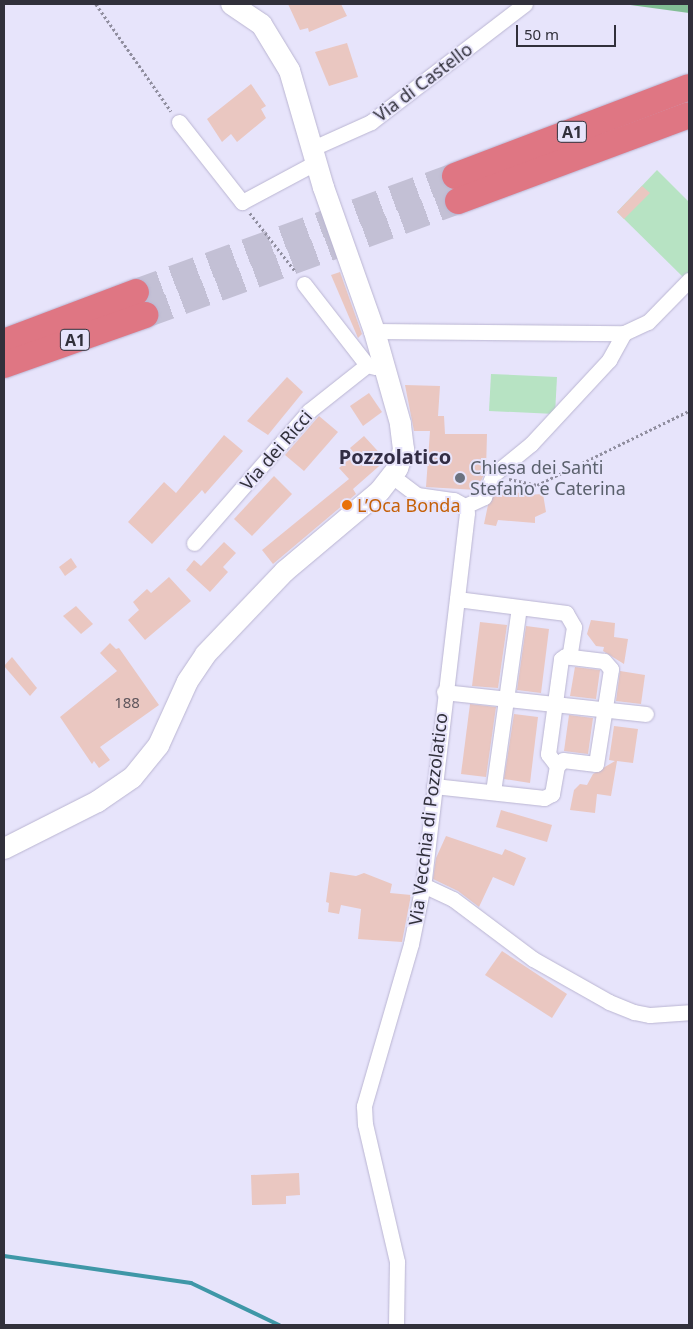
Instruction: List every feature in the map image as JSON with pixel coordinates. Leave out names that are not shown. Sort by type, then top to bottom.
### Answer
[{"type":"highway","name":"A1","points":[[456,176],[689,88]]},
{"type":"highway","name":"A1","points":[[458,201],[600,146],[689,115]]},
{"type":"highway","name":"A1","points":[[4,342],[140,303],[4,366]]},
{"type":"main road","points":[[4,848],[72,816],[118,788],[142,767],[158,745],[187,681],[205,654],[284,571],[365,504],[392,476],[403,449],[402,437],[375,365],[374,331],[315,155],[301,101],[275,43],[256,20],[231,4]]},
{"type":"street","name":"Via di Castello","points":[[242,202],[371,122],[525,4]]},
{"type":"street","points":[[179,122],[242,202]]},
{"type":"street","points":[[374,331],[624,333],[648,322],[689,280]]},
{"type":"street","points":[[304,284],[375,365]]},
{"type":"street","points":[[392,476],[417,496],[454,500],[465,506],[484,497],[493,475],[531,444],[610,360],[624,333]]},
{"type":"street","name":"Via dei Ricci","points":[[194,543],[309,411],[375,365]]},
{"type":"street","name":"Via Vecchia di Pozzolatico","points":[[396,1325],[397,1262],[365,1124],[364,1106],[411,944],[423,885],[444,692],[467,520],[465,506]]},
{"type":"street","points":[[457,599],[566,613],[571,618],[574,627],[569,657]]},
{"type":"street","points":[[493,792],[519,608]]},
{"type":"street","points":[[434,786],[544,798],[552,794],[557,766],[563,760],[596,764],[611,668],[609,664],[569,657],[561,659],[548,754],[557,766]]},
{"type":"street","points":[[444,692],[646,714]]},
{"type":"street","points":[[423,885],[453,899],[533,959],[609,1002],[634,1012],[650,1015],[689,1012]]},
{"type":"path","points":[[96,4],[179,122]]},
{"type":"path","points":[[242,202],[304,284]]},
{"type":"path","points":[[493,475],[537,485],[689,411]]},
{"type":"green space","points":[[623,4],[689,4],[689,13]]},
{"type":"green space","points":[[657,170],[689,202],[689,273],[684,278],[617,212]]},
{"type":"green space","points":[[491,374],[557,377],[555,414],[489,411]]},
{"type":"building","points":[[288,4],[341,4],[347,16],[309,32],[308,28],[300,30]]},
{"type":"building","points":[[347,43],[358,77],[329,86],[315,52]]},
{"type":"building","points":[[251,84],[266,106],[261,109],[266,118],[237,142],[231,134],[222,142],[207,119]]},
{"type":"building","points":[[642,186],[650,193],[624,219],[617,212]]},
{"type":"building","points":[[340,272],[362,334],[358,338],[331,275]]},
{"type":"building","points":[[287,377],[303,392],[268,435],[247,421]]},
{"type":"building","points":[[405,385],[440,386],[438,416],[444,416],[445,434],[487,434],[486,470],[477,490],[426,487],[430,431],[414,431]]},
{"type":"building","points":[[369,393],[382,412],[363,426],[350,406]]},
{"type":"building","points":[[319,416],[338,432],[304,471],[285,455]]},
{"type":"building","points":[[224,435],[243,451],[205,494],[202,490],[152,544],[128,522],[164,482],[176,493]]},
{"type":"building","points":[[364,436],[386,460],[353,489],[356,494],[273,564],[262,550],[349,479],[339,468],[355,454],[350,448]]},
{"type":"building","points":[[274,476],[292,494],[252,536],[234,519]]},
{"type":"building","points":[[498,487],[526,495],[543,494],[546,512],[535,517],[535,523],[498,520],[496,526],[484,524],[488,505]]},
{"type":"building","points":[[224,542],[236,553],[223,567],[228,572],[210,592],[186,570],[194,560],[201,566]]},
{"type":"building","points":[[71,558],[77,567],[65,576],[59,567]]},
{"type":"building","points":[[169,577],[191,601],[145,640],[128,620],[139,610],[133,602],[147,589],[151,593]]},
{"type":"building","points":[[76,606],[93,624],[81,634],[63,616]]},
{"type":"building","points":[[591,620],[615,623],[614,637],[628,639],[624,664],[603,651],[604,647],[596,646],[587,634]]},
{"type":"building","points":[[480,622],[507,625],[498,688],[472,686]]},
{"type":"building","points":[[526,626],[549,629],[541,693],[517,690]]},
{"type":"building","points":[[110,643],[116,649],[119,648],[159,705],[100,747],[110,760],[99,768],[94,761],[92,764],[60,717],[117,671],[100,653]]},
{"type":"building","points":[[12,657],[37,688],[30,696],[4,666]]},
{"type":"building","points":[[575,667],[600,670],[596,699],[570,696]]},
{"type":"building","points":[[620,671],[645,675],[641,704],[616,701]]},
{"type":"building","points":[[470,704],[496,707],[486,777],[461,774]]},
{"type":"building","points":[[514,714],[538,717],[530,783],[504,779]]},
{"type":"building","points":[[569,715],[593,718],[588,754],[564,751]]},
{"type":"building","points":[[614,726],[638,729],[633,763],[617,761],[611,796],[597,794],[595,813],[570,810],[574,790],[580,784],[587,785],[593,774],[615,761],[609,760]]},
{"type":"building","points":[[501,810],[552,825],[547,842],[496,827]]},
{"type":"building","points":[[446,836],[502,855],[505,849],[526,858],[514,886],[493,877],[479,907],[458,891],[433,879],[436,858]]},
{"type":"building","points":[[330,872],[356,876],[364,873],[392,884],[390,893],[411,895],[402,942],[358,939],[361,909],[341,905],[339,914],[328,912],[329,903],[326,902]]},
{"type":"building","points":[[502,951],[567,994],[552,1018],[485,975]]},
{"type":"building","points":[[299,1173],[300,1195],[286,1196],[286,1204],[252,1205],[251,1175]]},
{"type":"waterway","points":[[4,1256],[191,1283],[279,1325]]},
{"type":"tunnel","points":[[136,292],[455,176]]},
{"type":"tunnel","points":[[145,315],[458,201]]},
{"type":"place","name":"Chiesa dei Santi Stefano e Caterina","points":[[460,478]]},
{"type":"place","name":"L’Oca Bonda","points":[[347,505]]},
{"type":"district","name":"Pozzolatico","points":[[395,456]]}]
